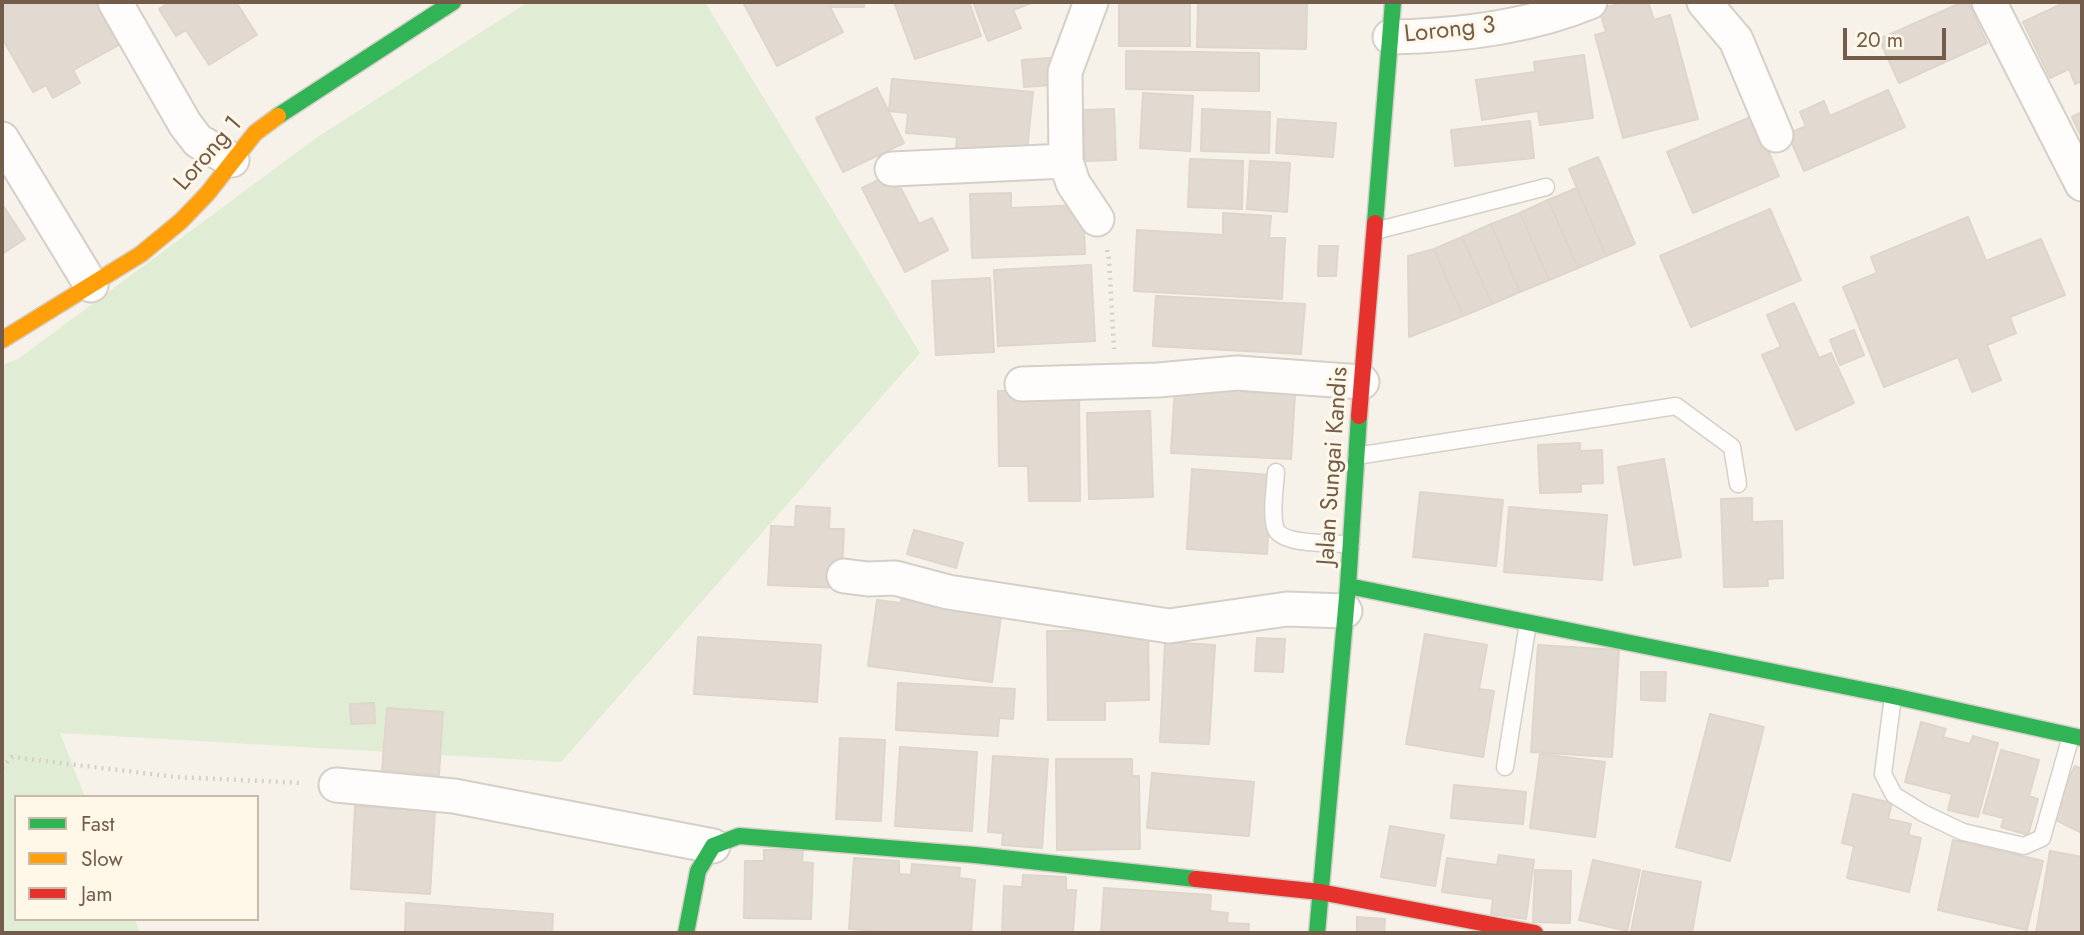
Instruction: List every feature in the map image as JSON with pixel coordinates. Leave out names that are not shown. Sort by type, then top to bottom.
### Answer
[{"type":"street","points":[[115,2],[185,124],[198,141],[232,160]]},
{"type":"street","name":"Lorong 1","points":[[2,340],[141,254],[207,194],[255,133],[287,109],[453,2]]},
{"type":"street","points":[[1091,2],[1065,72],[1066,161],[1073,183],[1097,219]]},
{"type":"street","name":"Jalan Sungai Kandis","points":[[1317,933],[1347,599],[1393,2]]},
{"type":"street","name":"Lorong 3","points":[[1390,37],[1439,36],[1486,29],[1556,16],[1590,2]]},
{"type":"street","points":[[1704,2],[1736,40],[1776,135]]},
{"type":"street","points":[[1989,2],[2082,184]]},
{"type":"street","points":[[2,139],[91,285]]},
{"type":"street","points":[[892,169],[1066,161]]},
{"type":"street","points":[[1022,384],[1117,382],[1237,373],[1362,382]]},
{"type":"street","points":[[844,576],[895,578],[948,592],[1169,626],[1347,599],[1528,623],[1893,696],[2077,737]]},
{"type":"street","points":[[335,785],[454,796],[713,846],[739,836],[975,855],[1320,892],[1535,933]]},
{"type":"street","points":[[686,933],[698,871],[713,846]]},
{"type":"lane","points":[[1374,231],[1546,187]]},
{"type":"lane","points":[[1356,456],[1676,407],[1732,447],[1738,484]]},
{"type":"lane","points":[[1276,472],[1274,513],[1275,528],[1279,534],[1297,541],[1351,544]]},
{"type":"lane","points":[[1506,767],[1528,623]]},
{"type":"lane","points":[[1893,696],[1883,774],[1894,795],[1923,813],[1963,832],[2024,846],[2042,838],[2077,737]]},
{"type":"path","points":[[1097,219],[1109,259],[1110,309],[1117,382]]},
{"type":"path","points":[[2,768],[12,757],[176,777],[335,785]]},
{"type":"green space","points":[[528,2],[705,2],[920,353],[561,762],[60,733],[84,795],[14,795],[14,921],[136,921],[140,933],[2,933],[2,365],[18,359],[316,138]]},
{"type":"building","points":[[2,2],[98,2],[122,43],[73,70],[80,83],[53,98],[46,85],[33,92],[2,38]]},
{"type":"building","points":[[169,2],[236,2],[257,35],[209,65],[186,30],[176,36],[159,9]]},
{"type":"building","points":[[743,2],[827,2],[843,32],[777,66]]},
{"type":"building","points":[[830,2],[864,2],[864,7],[830,7]]},
{"type":"building","points":[[894,2],[969,2],[981,36],[915,59]]},
{"type":"building","points":[[973,2],[1034,2],[1013,10],[1021,28],[988,41]]},
{"type":"building","points":[[1119,2],[1190,2],[1190,46],[1119,46]]},
{"type":"building","points":[[1198,2],[1307,2],[1306,49],[1197,47]]},
{"type":"building","points":[[1628,2],[1648,2],[1654,20],[1670,15],[1698,119],[1623,138],[1595,35],[1606,32],[1599,9]]},
{"type":"building","points":[[1968,2],[1987,43],[1899,83],[1879,39]]},
{"type":"building","points":[[2066,2],[2082,2],[2082,81],[2075,84],[2069,69],[2050,78],[2023,22]]},
{"type":"building","points":[[1126,51],[1259,53],[1259,91],[1126,89]]},
{"type":"building","points":[[1584,55],[1593,118],[1540,125],[1538,111],[1482,120],[1476,80],[1535,72],[1534,62]]},
{"type":"building","points":[[1050,58],[1052,85],[1024,87],[1022,60]]},
{"type":"building","points":[[892,79],[1033,92],[1027,151],[955,157],[957,137],[906,133],[908,113],[889,111]]},
{"type":"building","points":[[877,88],[904,143],[843,172],[816,118]]},
{"type":"building","points":[[1888,90],[1905,127],[1804,171],[1788,134],[1806,126],[1800,112],[1824,101],[1830,116]]},
{"type":"building","points":[[1143,93],[1193,96],[1190,151],[1140,148]]},
{"type":"building","points":[[1114,109],[1116,160],[1085,161],[1083,110]]},
{"type":"building","points":[[1202,109],[1270,112],[1269,153],[1201,151]]},
{"type":"building","points":[[2082,112],[2082,138],[2072,117]]},
{"type":"building","points":[[1753,116],[1779,176],[1693,213],[1667,152]]},
{"type":"building","points":[[1278,119],[1336,123],[1333,157],[1276,153]]},
{"type":"building","points":[[1530,121],[1534,158],[1455,166],[1451,130]]},
{"type":"building","points":[[1598,157],[1635,244],[1606,256],[1569,169]]},
{"type":"building","points":[[1190,159],[1243,161],[1242,209],[1188,207]]},
{"type":"building","points":[[1250,161],[1290,163],[1287,212],[1247,209]]},
{"type":"building","points":[[893,173],[919,224],[932,218],[948,250],[905,272],[862,188]]},
{"type":"building","points":[[1577,188],[1606,256],[1578,268],[1548,200]]},
{"type":"building","points":[[1011,193],[1011,208],[1083,205],[1085,254],[972,258],[970,194]]},
{"type":"building","points":[[1548,200],[1578,268],[1549,280],[1520,213]]},
{"type":"building","points":[[2,204],[25,239],[2,254]]},
{"type":"building","points":[[1770,209],[1801,280],[1691,327],[1660,256]]},
{"type":"building","points":[[1223,213],[1271,216],[1269,238],[1285,238],[1282,299],[1134,291],[1137,230],[1223,235]]},
{"type":"building","points":[[1520,213],[1549,280],[1520,292],[1491,224]]},
{"type":"building","points":[[1968,217],[1986,261],[2041,239],[2065,295],[2010,317],[2016,333],[1987,345],[2001,380],[1972,392],[1958,357],[1884,387],[1843,287],[1877,273],[1871,257]]},
{"type":"building","points":[[1491,224],[1520,292],[1492,304],[1462,237]]},
{"type":"building","points":[[1462,237],[1492,304],[1463,316],[1434,249]]},
{"type":"building","points":[[1319,246],[1338,246],[1336,276],[1318,276]]},
{"type":"building","points":[[1434,249],[1463,316],[1409,337],[1408,256]]},
{"type":"building","points":[[1091,265],[1095,341],[998,346],[994,270]]},
{"type":"building","points":[[990,278],[994,352],[936,355],[932,281]]},
{"type":"building","points":[[1156,296],[1305,304],[1301,354],[1153,346]]},
{"type":"building","points":[[1794,303],[1819,358],[1831,353],[1854,403],[1796,430],[1762,355],[1781,347],[1767,315]]},
{"type":"building","points":[[1854,330],[1864,355],[1840,365],[1830,340]]},
{"type":"building","points":[[1175,387],[1295,394],[1291,459],[1171,453]]},
{"type":"building","points":[[1079,390],[1080,501],[1029,501],[1028,466],[999,466],[998,391]]},
{"type":"building","points":[[1150,411],[1153,497],[1089,499],[1087,413]]},
{"type":"building","points":[[1580,443],[1580,451],[1602,450],[1603,483],[1581,484],[1581,492],[1540,493],[1538,445]]},
{"type":"building","points":[[1664,459],[1681,557],[1634,565],[1618,467]]},
{"type":"building","points":[[1192,469],[1271,475],[1267,554],[1187,549]]},
{"type":"building","points":[[1420,492],[1503,500],[1496,566],[1413,557]]},
{"type":"building","points":[[1752,498],[1752,522],[1782,521],[1783,578],[1767,579],[1768,586],[1724,587],[1721,499]]},
{"type":"building","points":[[796,506],[830,508],[829,529],[844,529],[841,588],[768,585],[771,526],[795,527]]},
{"type":"building","points":[[1509,507],[1607,515],[1602,580],[1504,572]]},
{"type":"building","points":[[914,530],[963,543],[956,568],[907,554]]},
{"type":"building","points":[[903,587],[943,592],[940,608],[1001,616],[992,682],[868,666],[877,600],[901,603]]},
{"type":"building","points":[[1047,631],[1148,631],[1149,700],[1105,701],[1105,720],[1048,720]]},
{"type":"building","points":[[1425,634],[1487,645],[1479,689],[1494,691],[1483,757],[1406,744]]},
{"type":"building","points":[[698,637],[821,645],[817,702],[694,694]]},
{"type":"building","points":[[1257,638],[1285,639],[1283,672],[1255,671]]},
{"type":"building","points":[[1165,642],[1215,645],[1209,744],[1160,742]]},
{"type":"building","points":[[1538,645],[1619,650],[1612,757],[1531,752]]},
{"type":"building","points":[[1641,672],[1666,672],[1665,701],[1641,700]]},
{"type":"building","points":[[898,683],[1015,689],[1013,719],[999,718],[998,736],[896,730]]},
{"type":"building","points":[[374,703],[375,723],[351,724],[350,704]]},
{"type":"building","points":[[387,708],[443,712],[439,775],[382,770]]},
{"type":"building","points":[[1710,714],[1764,727],[1730,861],[1676,847]]},
{"type":"building","points":[[1921,722],[1946,729],[1943,737],[1970,744],[1973,736],[1998,743],[1978,817],[1948,810],[1952,794],[1905,782]]},
{"type":"building","points":[[840,738],[885,740],[881,821],[836,819]]},
{"type":"building","points":[[900,747],[977,752],[972,831],[895,826]]},
{"type":"building","points":[[2001,750],[2039,760],[2029,796],[2038,799],[2028,835],[2001,827],[2004,818],[1983,813]]},
{"type":"building","points":[[1540,754],[1605,762],[1595,837],[1530,828]]},
{"type":"building","points":[[993,756],[1048,759],[1042,848],[1002,845],[1003,833],[988,832]]},
{"type":"building","points":[[1056,759],[1132,759],[1132,776],[1139,776],[1140,849],[1057,850]]},
{"type":"building","points":[[2075,766],[2082,769],[2082,833],[2050,817]]},
{"type":"building","points":[[1152,773],[1254,782],[1249,836],[1147,828]]},
{"type":"building","points":[[1454,785],[1526,792],[1523,824],[1451,818]]},
{"type":"building","points":[[1853,794],[1892,803],[1888,819],[1911,824],[1908,835],[1921,838],[1909,892],[1847,878],[1854,846],[1842,843]]},
{"type":"building","points":[[355,806],[435,811],[430,894],[351,889]]},
{"type":"building","points":[[1390,826],[1444,835],[1435,886],[1381,877]]},
{"type":"building","points":[[1953,840],[2043,861],[2027,930],[1938,910]]},
{"type":"building","points":[[764,850],[803,850],[802,862],[813,863],[811,919],[744,918],[745,861],[764,861]]},
{"type":"building","points":[[2050,851],[2082,857],[2082,933],[2036,933]]},
{"type":"building","points":[[1499,855],[1534,860],[1526,919],[1491,914],[1493,899],[1442,892],[1447,858],[1497,865]]},
{"type":"building","points":[[854,858],[899,861],[899,874],[911,875],[912,864],[960,868],[959,878],[975,880],[971,933],[849,929]]},
{"type":"building","points":[[1593,860],[1640,870],[1627,931],[1579,920]]},
{"type":"building","points":[[1535,870],[1571,871],[1570,923],[1533,922]]},
{"type":"building","points":[[1643,871],[1701,882],[1692,933],[1631,932]]},
{"type":"building","points":[[1023,875],[1066,877],[1066,890],[1076,890],[1073,933],[1002,933],[1004,886],[1022,887]]},
{"type":"building","points":[[1104,888],[1211,895],[1210,911],[1228,913],[1227,923],[1249,924],[1248,933],[1101,933]]},
{"type":"building","points":[[406,903],[553,914],[552,933],[405,932]]},
{"type":"building","points":[[1357,917],[1385,919],[1384,933],[1357,933]]},
{"type":"traffic: fast","points":[[278,116],[453,2]]},
{"type":"traffic: fast","points":[[1375,223],[1393,2]]},
{"type":"traffic: fast","points":[[1317,933],[1348,586],[1359,416]]},
{"type":"traffic: fast","points":[[1348,586],[1893,696],[2082,738]]},
{"type":"traffic: fast","points":[[686,933],[698,871],[713,846],[739,836],[975,855],[1196,879]]},
{"type":"traffic: slow","points":[[2,340],[141,254],[181,221],[207,194],[255,133],[278,116]]},
{"type":"traffic: jam","points":[[1359,416],[1375,223]]},
{"type":"traffic: jam","points":[[1196,879],[1320,892],[1535,933]]}]
